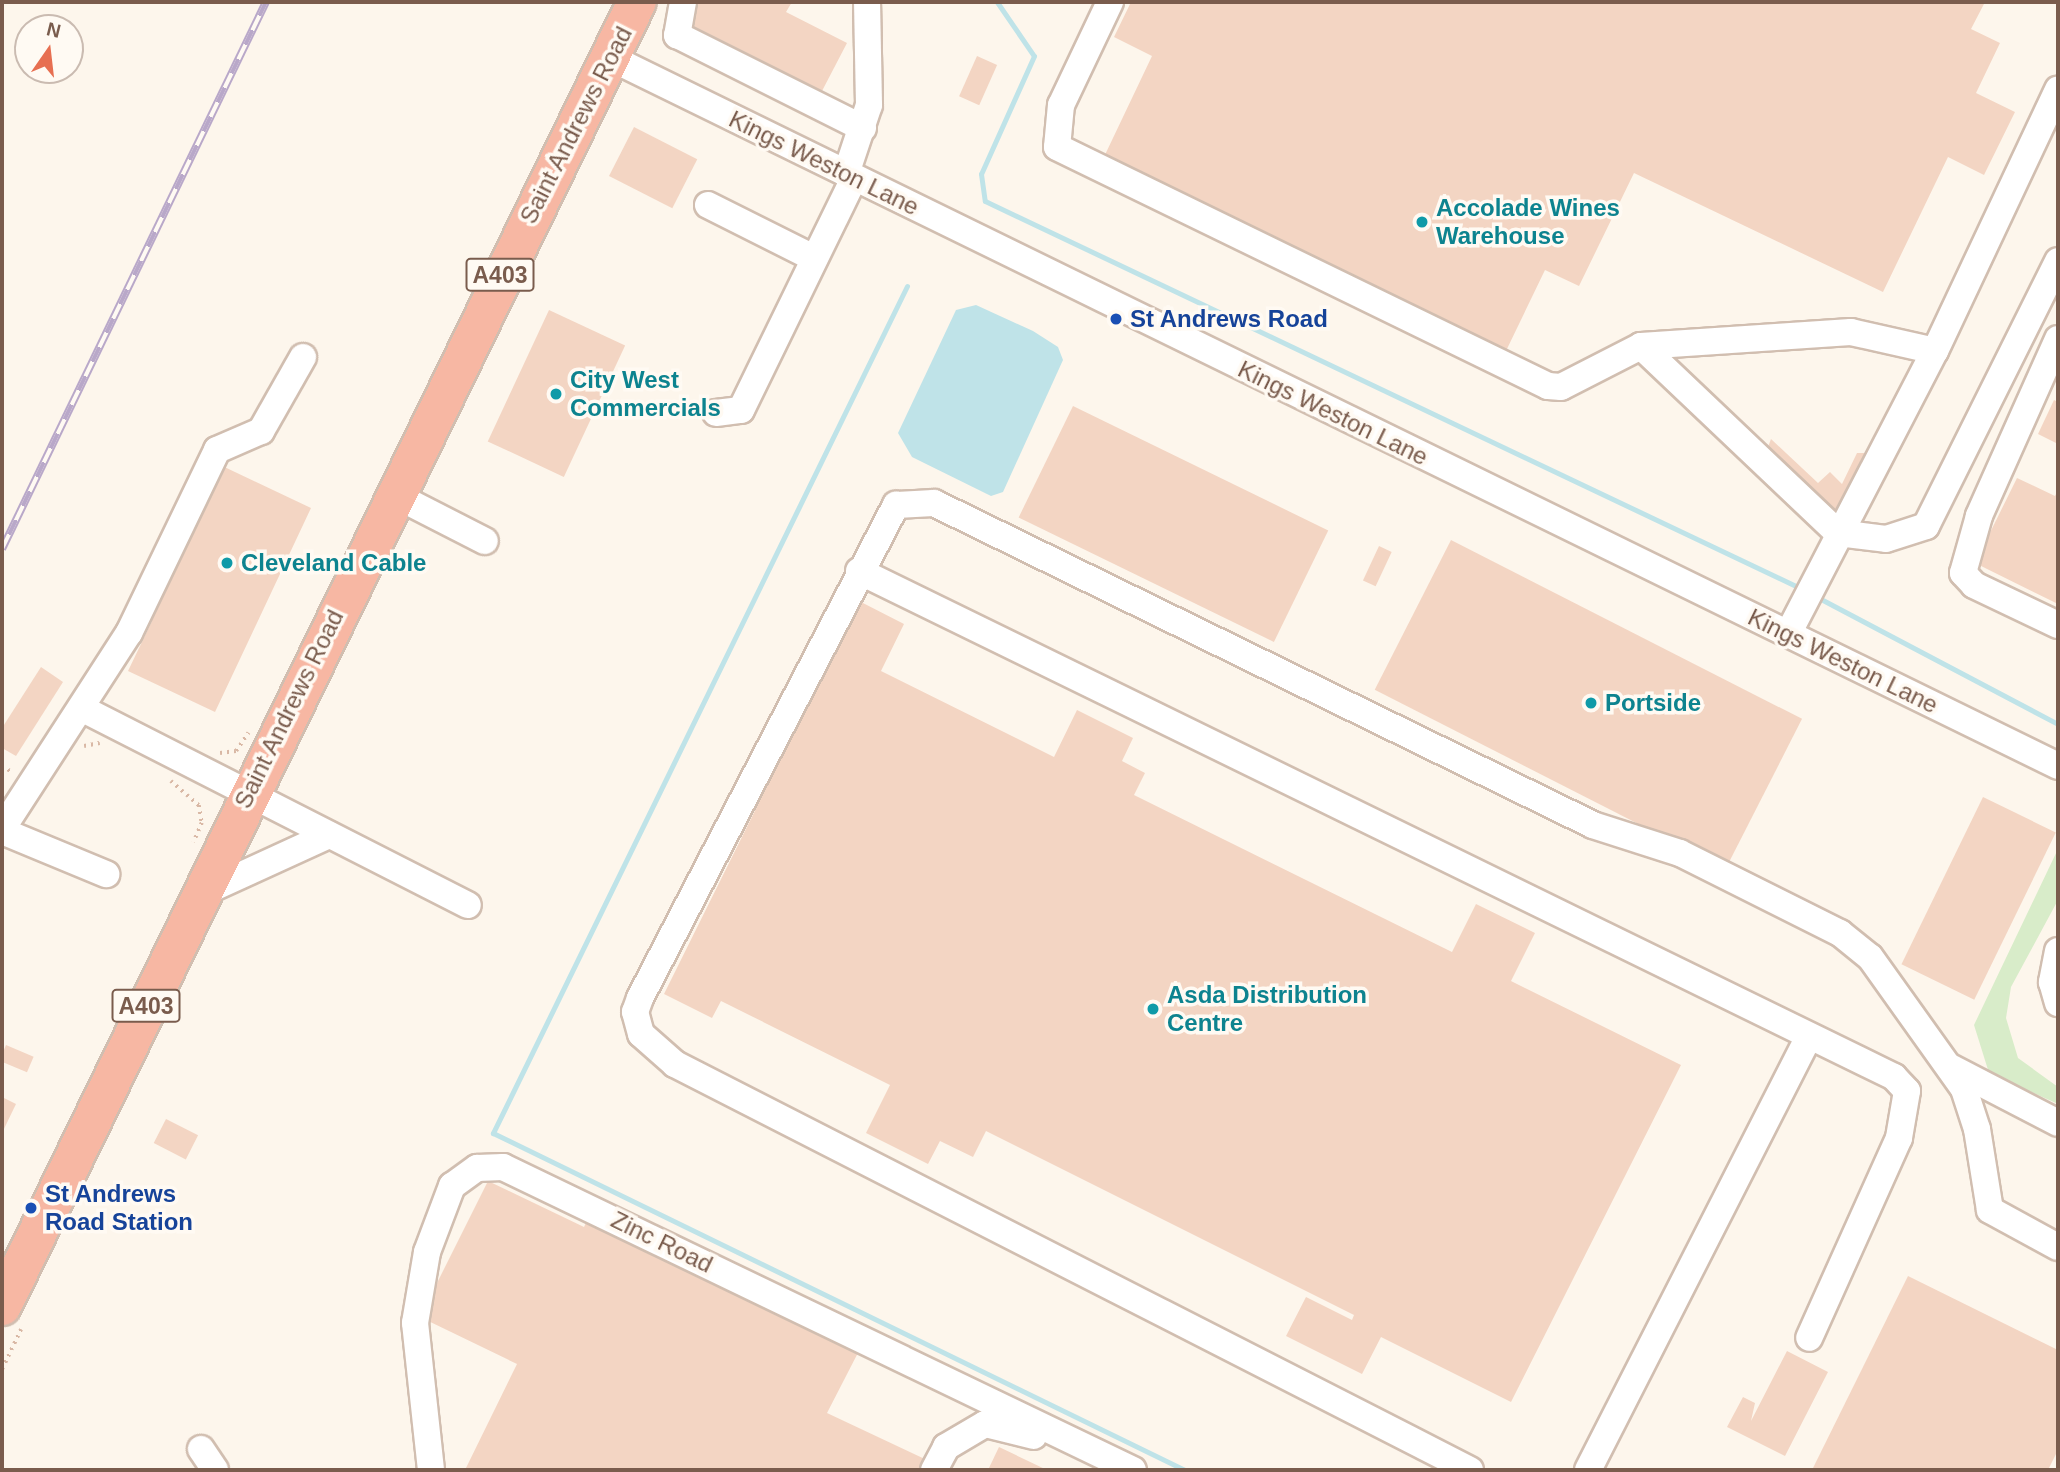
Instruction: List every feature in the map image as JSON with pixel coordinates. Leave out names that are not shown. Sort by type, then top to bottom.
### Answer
[{"type":"highway","name":"Saint Andrews Road","points":[[14,1312],[198,895],[637,2]]},
{"type":"street","points":[[683,2],[677,35],[863,128]]},
{"type":"street","points":[[716,413],[741,410],[850,176],[869,105],[867,2]]},
{"type":"street","points":[[1110,2],[1061,105],[1058,147],[1561,387],[1641,346],[1851,332],[1935,351]]},
{"type":"street","name":"Kings Weston Lane","points":[[609,57],[2058,766]]},
{"type":"street","points":[[1788,634],[1838,533],[1935,351],[2058,90]]},
{"type":"street","points":[[708,205],[814,258]]},
{"type":"street","points":[[1641,346],[1838,533],[1886,539],[1926,526],[2058,261]]},
{"type":"street","points":[[2058,339],[1979,516],[1963,573],[1974,585],[2058,625]]},
{"type":"street","points":[[106,874],[2,830],[129,633],[217,450],[261,431],[303,357]]},
{"type":"street","points":[[393,494],[485,541]]},
{"type":"street","points":[[1470,1470],[675,1064],[641,1034],[635,1012],[640,998],[859,571],[896,505],[934,503],[1593,825],[1680,853],[1840,933],[1870,957],[1952,1068],[1973,1111],[1990,1210],[2058,1247]]},
{"type":"street","points":[[859,571],[1894,1077],[1907,1091],[1907,1105],[1858,1239],[1809,1338]]},
{"type":"street","points":[[81,708],[468,905]]},
{"type":"street","points":[[198,895],[329,835]]},
{"type":"street","points":[[2058,951],[2052,982],[2058,1003]]},
{"type":"street","points":[[1588,1470],[1809,1036]]},
{"type":"street","points":[[1952,1068],[2058,1123]]},
{"type":"street","name":"Zinc Road","points":[[431,1470],[415,1323],[427,1252],[452,1186],[477,1168],[503,1167],[1133,1470]]},
{"type":"street","points":[[934,1470],[946,1447],[985,1424],[1017,1429],[1112,1470]]},
{"type":"path","points":[[55,748],[72,754],[104,743]]},
{"type":"path","points":[[2,774],[7,769]]},
{"type":"path","points":[[158,773],[190,793]]},
{"type":"path","points":[[2,1368],[14,1312]]},
{"type":"green space","points":[[2058,849],[2058,900],[2011,987],[2006,1018],[2018,1058],[2058,1087],[2058,1104],[1989,1073],[1974,1025]]},
{"type":"water","points":[[976,305],[1033,331],[1058,347],[1063,360],[1003,492],[991,496],[912,457],[898,433],[956,310]]},
{"type":"building","points":[[693,2],[792,2],[786,12],[847,43],[822,91],[682,23]]},
{"type":"building","name":"Accolade Wines Warehouse","points":[[1131,2],[1985,2],[1971,29],[2000,43],[1976,93],[2015,112],[1984,175],[1948,157],[1883,292],[1634,173],[1579,286],[1545,270],[1505,353],[1103,159],[1152,56],[1114,37]]},
{"type":"building","points":[[977,56],[997,65],[979,105],[959,96]]},
{"type":"building","points":[[634,127],[697,159],[672,208],[609,176]]},
{"type":"building","name":"City West Commercials","points":[[549,310],[625,345],[564,477],[488,441]]},
{"type":"building","points":[[2054,400],[2058,402],[2058,444],[2038,434]]},
{"type":"building","points":[[1073,406],[1328,530],[1274,642],[1019,517]]},
{"type":"building","points":[[1771,439],[1818,483],[1830,472],[1842,484],[1857,453],[1867,453],[1837,517],[1768,447]]},
{"type":"building","name":"Cleveland Cable","points":[[216,463],[311,508],[215,712],[128,671],[152,621],[144,617]]},
{"type":"building","points":[[2017,478],[2055,496],[2058,490],[2058,604],[1975,563]]},
{"type":"building","name":"Portside","points":[[1451,540],[1802,719],[1726,869],[1375,690]]},
{"type":"building","points":[[1379,546],[1392,552],[1376,586],[1363,580]]},
{"type":"building","name":"Asda Distribution Centre","points":[[859,601],[904,624],[881,671],[1054,757],[1077,710],[1133,738],[1122,761],[1145,773],[1134,795],[1452,952],[1476,904],[1535,933],[1511,981],[1681,1065],[1511,1402],[1381,1337],[1362,1374],[1286,1336],[1306,1297],[1352,1320],[1354,1315],[986,1131],[973,1157],[940,1141],[928,1164],[866,1133],[890,1085],[721,1001],[712,1018],[664,994]]},
{"type":"building","points":[[41,667],[63,682],[16,756],[2,748],[2,728]]},
{"type":"building","points":[[1983,797],[2056,833],[1974,1000],[1901,964]]},
{"type":"building","points":[[6,1045],[34,1057],[27,1072],[2,1062]]},
{"type":"building","points":[[2,1097],[16,1104],[2,1133]]},
{"type":"building","points":[[166,1119],[198,1135],[186,1159],[154,1143]]},
{"type":"building","points":[[488,1181],[584,1227],[590,1214],[862,1345],[827,1413],[929,1461],[924,1470],[465,1470],[517,1364],[420,1317]]},
{"type":"building","points":[[1908,1276],[2058,1350],[2058,1450],[2048,1470],[1812,1470]]},
{"type":"building","points":[[1787,1351],[1828,1372],[1785,1456],[1727,1427],[1743,1397],[1755,1403],[1751,1421]]},
{"type":"building","points":[[999,1447],[1047,1470],[988,1470]]},
{"type":"waterway","points":[[997,2],[1034,56],[981,174],[985,201],[1802,589]]},
{"type":"waterway","points":[[907,286],[493,1133],[1185,1470]]},
{"type":"waterway","points":[[1817,597],[2058,724]]},
{"type":"railway","points":[[2,549],[266,2]]},
{"type":"place","name":"Accolade Wines Warehouse","points":[[1422,222]]},
{"type":"place","name":"St Andrews Road","points":[[1116,319]]},
{"type":"place","name":"City West Commercials","points":[[556,394]]},
{"type":"place","name":"Cleveland Cable","points":[[227,563]]},
{"type":"place","name":"Portside","points":[[1591,703]]},
{"type":"place","name":"Asda Distribution Centre","points":[[1153,1009]]},
{"type":"place","name":"St Andrews Road Station","points":[[31,1208]]}]
